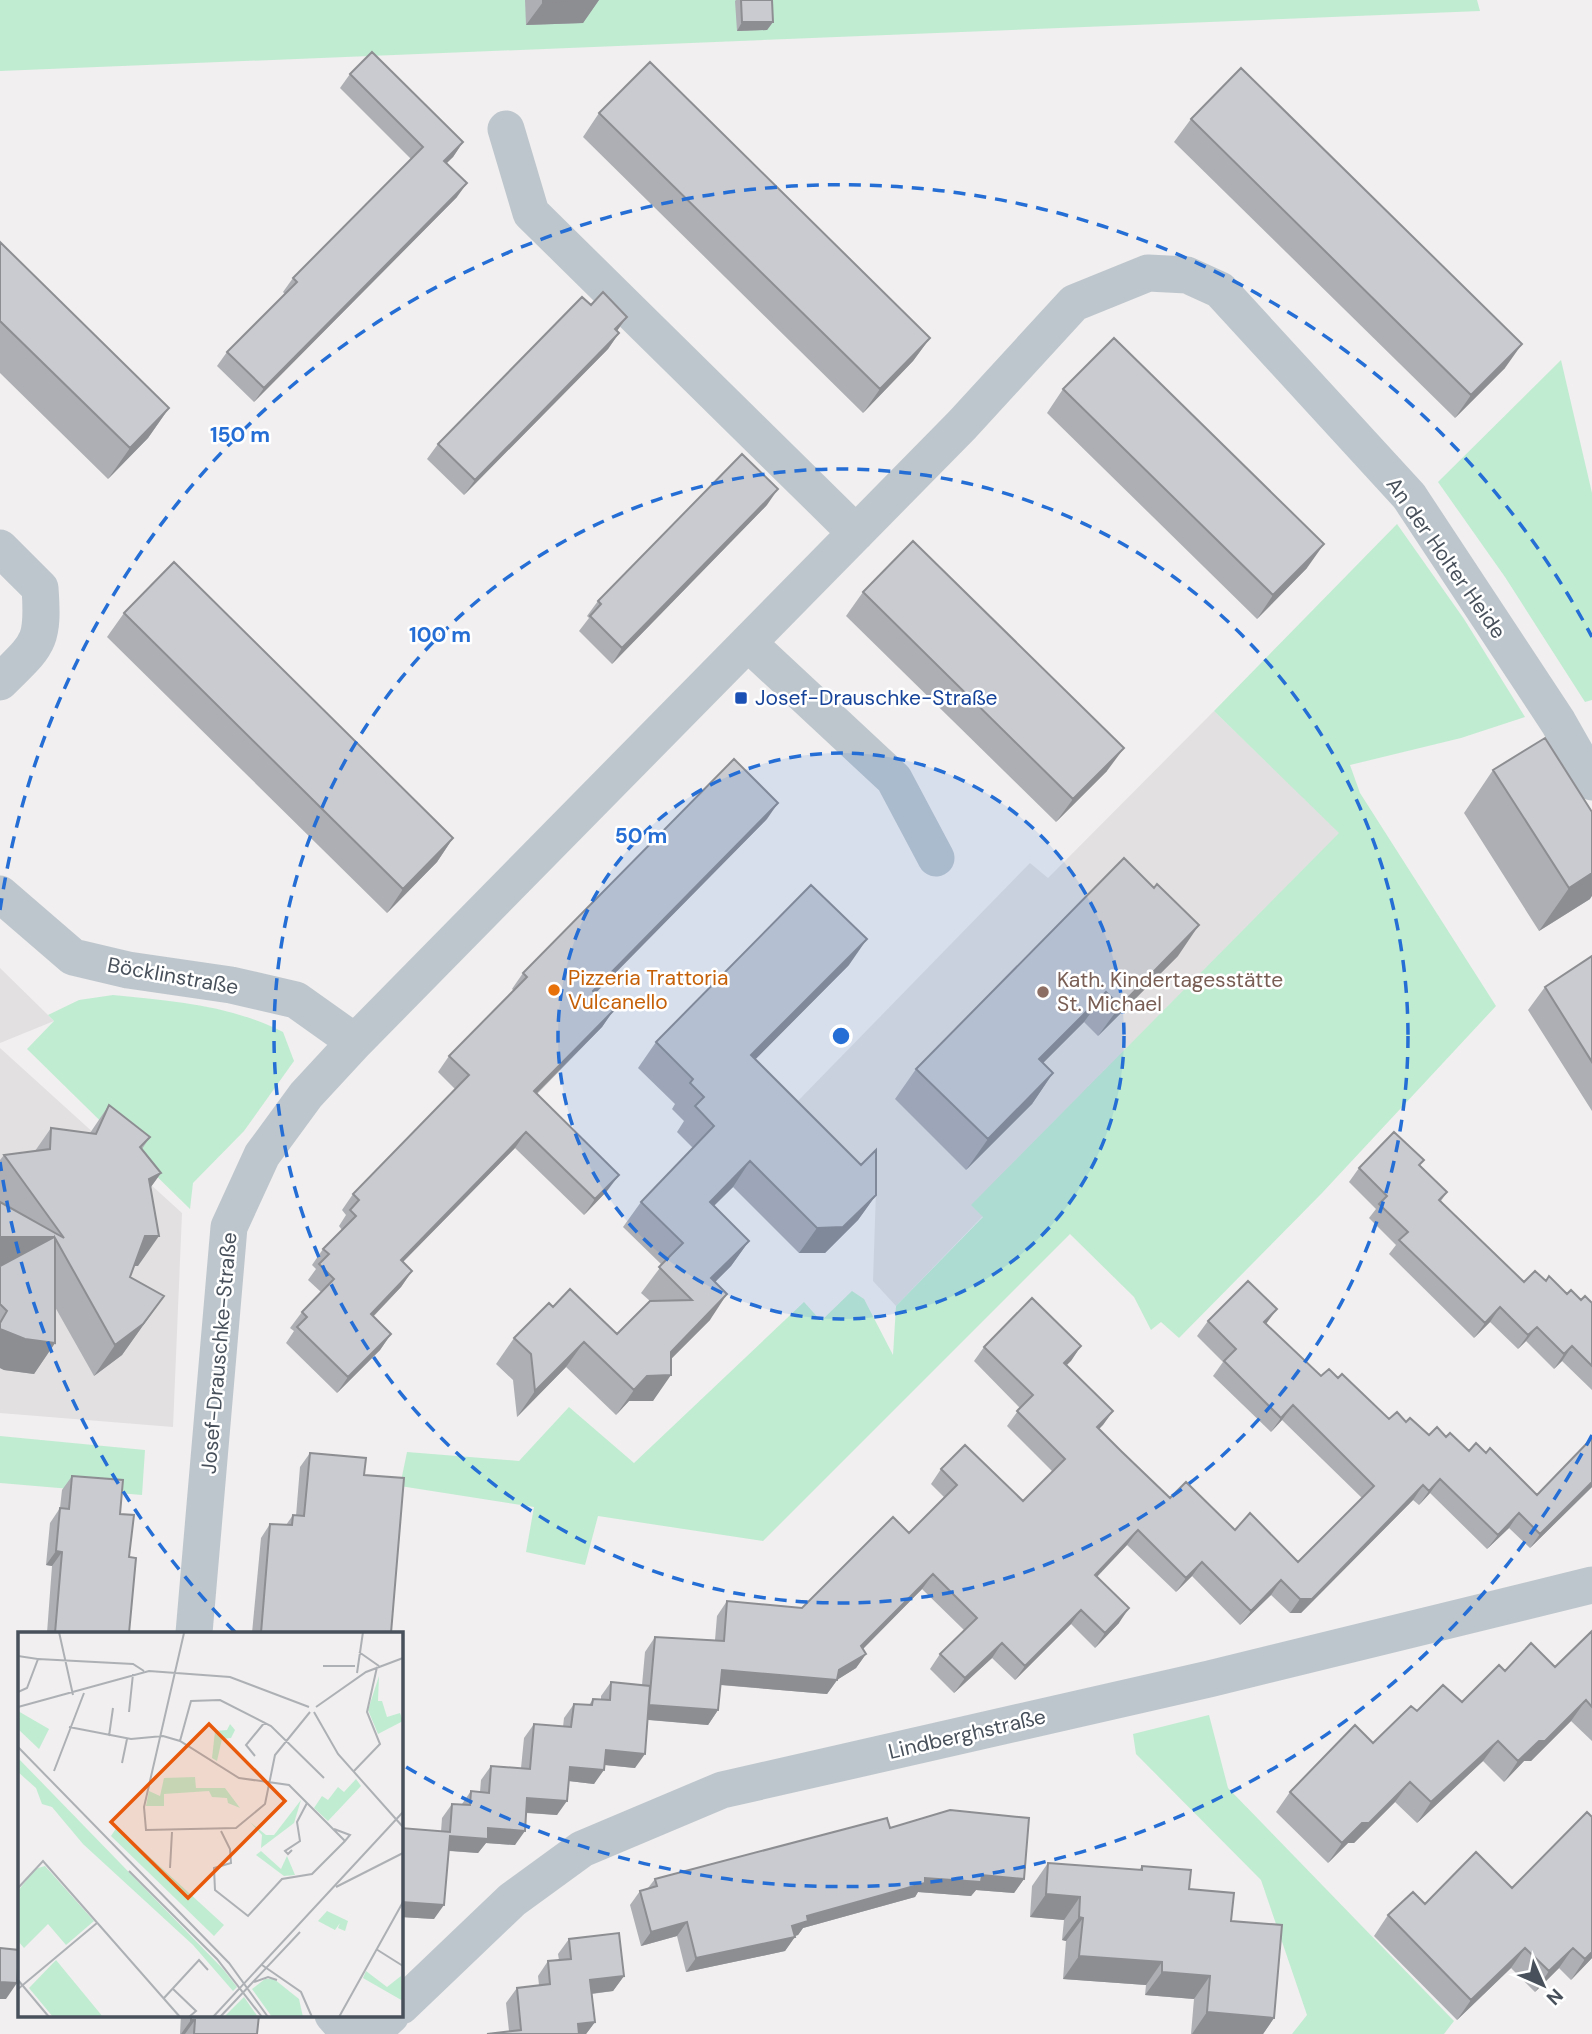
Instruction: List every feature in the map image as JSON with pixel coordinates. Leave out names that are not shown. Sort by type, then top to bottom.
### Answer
[{"type":"street","points":[[506,129],[531,213],[856,533]]},
{"type":"street","name":"Josef-Drauschke-Straße","points":[[194,1632],[229,1227],[262,1155],[306,1095],[962,425],[1074,303],[1148,272],[1187,275],[1220,290]]},
{"type":"street","name":"An der Holter Heide","points":[[1220,290],[1409,496],[1558,722],[1592,782]]},
{"type":"street","points":[[0,548],[40,588],[43,620],[37,645],[0,682]]},
{"type":"street","points":[[748,643],[894,779],[936,859]]},
{"type":"street","name":"Böcklinstraße","points":[[0,894],[73,957],[128,970],[231,985],[296,1000],[355,1042]]},
{"type":"street","name":"Lindberghstraße","points":[[402,2005],[512,1900],[582,1849],[722,1790],[1209,1679],[1592,1585]]},
{"type":"street","points":[[334,2016],[351,2034]]},
{"type":"street","points":[[371,2034],[390,2016]]},
{"type":"shaded area","name":"Kath. Kindertagesstätte St. Michael","points":[[1214,711],[1340,833],[972,1205],[983,1216],[896,1306],[873,1281],[876,1190],[793,1106],[1030,863],[1048,878]]},
{"type":"shaded area","points":[[0,968],[48,1015],[54,1021],[0,1043]]},
{"type":"shaded area","points":[[0,1048],[182,1213],[173,1427],[0,1413]]},
{"type":"green space","points":[[0,0],[1477,0],[1480,11],[0,71]]},
{"type":"green space","points":[[1561,360],[1592,493],[1592,700],[1585,702],[1505,577],[1438,482]]},
{"type":"green space","points":[[1397,524],[1464,619],[1525,717],[1461,738],[1350,765],[1360,793],[1496,1006],[1322,1193],[1179,1338],[1161,1322],[1151,1330],[1134,1297],[1070,1234],[763,1541],[598,1516],[585,1565],[526,1552],[534,1507],[400,1486],[407,1452],[519,1461],[569,1407],[634,1463],[804,1302],[821,1321],[852,1291],[864,1299],[893,1355],[896,1306],[983,1217],[971,1205],[1339,833],[1214,711]]},
{"type":"green space","points":[[113,995],[200,1006],[263,1023],[283,1032],[294,1061],[244,1131],[193,1183],[190,1209],[27,1049],[54,1021],[48,1015],[79,1000]]},
{"type":"green space","points":[[0,1436],[145,1450],[142,1495],[0,1483]]},
{"type":"green space","points":[[1209,1715],[1228,1788],[1454,2021],[1444,2034],[1292,2034],[1307,2015],[1261,1880],[1136,1754],[1133,1734]]},
{"type":"building","points":[[543,0],[580,0],[543,2]]},
{"type":"building","points":[[741,0],[772,0],[773,22],[742,22]]},
{"type":"building","points":[[372,52],[463,142],[444,161],[467,183],[264,388],[227,352],[297,282],[293,278],[423,147],[350,74]]},
{"type":"building","points":[[650,62],[930,338],[880,389],[599,113]]},
{"type":"building","points":[[1241,68],[1522,344],[1471,395],[1191,119]]},
{"type":"building","points":[[0,242],[169,408],[130,448],[0,321]]},
{"type":"building","points":[[603,292],[627,317],[615,329],[619,333],[475,480],[438,444],[582,297],[591,305]]},
{"type":"building","points":[[1114,338],[1324,544],[1273,595],[1063,389]]},
{"type":"building","points":[[742,454],[778,489],[622,648],[590,616],[601,604],[598,601]]},
{"type":"building","points":[[913,541],[1124,748],[1073,799],[863,592]]},
{"type":"building","points":[[174,562],[453,838],[403,889],[124,613]]},
{"type":"building","points":[[1545,738],[1592,812],[1592,873],[1569,888],[1493,770]]},
{"type":"building","points":[[734,759],[778,803],[593,991],[613,1011],[534,1091],[619,1175],[595,1199],[526,1132],[401,1260],[412,1271],[371,1314],[391,1334],[348,1377],[297,1327],[307,1317],[302,1312],[334,1279],[319,1264],[329,1254],[323,1249],[356,1216],[350,1210],[359,1200],[353,1194],[469,1075],[449,1056],[527,977],[523,973]]},
{"type":"building","points":[[1124,858],[1154,888],[1157,884],[1199,925],[1120,1006],[1106,992],[1039,1059],[1053,1073],[988,1139],[916,1069]]},
{"type":"building","points":[[811,885],[867,939],[751,1055],[861,1165],[876,1150],[876,1195],[843,1227],[817,1228],[750,1161],[710,1202],[749,1241],[711,1278],[727,1294],[671,1352],[671,1375],[647,1376],[634,1390],[584,1342],[535,1391],[531,1354],[514,1338],[549,1303],[553,1307],[570,1289],[617,1334],[650,1301],[692,1300],[659,1267],[683,1243],[641,1202],[714,1126],[695,1106],[704,1097],[690,1083],[693,1079],[656,1042]]},
{"type":"building","points":[[1592,956],[1592,1062],[1545,987]]},
{"type":"building","points":[[109,1105],[150,1137],[140,1147],[161,1173],[149,1179],[159,1236],[145,1236],[130,1277],[164,1296],[143,1324],[115,1345],[55,1238],[55,1343],[25,1339],[0,1329],[0,1323],[7,1311],[0,1304],[0,1266],[54,1237],[0,1237],[0,1202],[64,1238],[4,1155],[50,1149],[51,1128],[96,1134]]},
{"type":"building","points":[[1394,1132],[1424,1160],[1419,1165],[1447,1192],[1439,1200],[1524,1282],[1535,1271],[1546,1281],[1549,1276],[1567,1294],[1571,1290],[1581,1300],[1585,1296],[1592,1303],[1592,1366],[1572,1346],[1564,1354],[1537,1327],[1528,1335],[1500,1307],[1485,1323],[1399,1240],[1408,1232],[1379,1204],[1387,1196],[1359,1168]]},
{"type":"building","points":[[1248,1281],[1277,1309],[1264,1322],[1321,1376],[1329,1369],[1338,1378],[1342,1374],[1389,1419],[1397,1412],[1406,1422],[1410,1418],[1429,1435],[1437,1427],[1446,1437],[1450,1433],[1469,1451],[1476,1443],[1486,1453],[1490,1448],[1537,1495],[1592,1438],[1592,1482],[1540,1534],[1519,1513],[1498,1535],[1440,1479],[1429,1491],[1423,1485],[1312,1599],[1300,1599],[1281,1580],[1251,1611],[1202,1562],[1186,1578],[1138,1530],[1095,1575],[1129,1608],[1105,1633],[1081,1610],[1025,1666],[1002,1643],[965,1678],[940,1654],[977,1618],[933,1574],[861,1646],[866,1654],[839,1670],[837,1680],[722,1670],[718,1710],[649,1705],[655,1637],[724,1641],[727,1601],[802,1608],[893,1517],[909,1533],[957,1485],[941,1469],[965,1445],[1023,1501],[1065,1459],[1017,1411],[1033,1395],[984,1347],[1032,1298],[1081,1346],[1064,1363],[1113,1411],[1097,1427],[1121,1451],[1170,1498],[1186,1482],[1235,1530],[1250,1513],[1298,1562],[1374,1486],[1293,1405],[1281,1418],[1224,1361],[1236,1349],[1208,1321]]},
{"type":"building","points":[[310,1453],[366,1458],[364,1475],[404,1478],[391,1632],[261,1632],[270,1524],[292,1525],[293,1515],[304,1516]]},
{"type":"building","points":[[72,1476],[123,1480],[120,1514],[134,1515],[129,1557],[136,1558],[129,1632],[55,1632],[62,1552],[56,1551],[60,1508],[69,1509]]},
{"type":"building","points":[[1592,1631],[1592,1707],[1586,1700],[1545,1741],[1539,1741],[1518,1761],[1498,1741],[1431,1802],[1410,1782],[1369,1823],[1362,1823],[1342,1843],[1290,1792],[1355,1725],[1373,1743],[1411,1706],[1417,1711],[1443,1685],[1462,1702],[1499,1665],[1505,1671],[1531,1643],[1555,1667]]},
{"type":"building","points":[[611,1682],[650,1686],[645,1754],[606,1750],[604,1770],[570,1767],[567,1801],[527,1798],[525,1831],[488,1828],[488,1839],[450,1836],[444,1905],[402,1902],[402,1828],[450,1832],[452,1804],[470,1805],[471,1791],[489,1793],[491,1766],[530,1769],[534,1724],[571,1727],[574,1704],[592,1705],[593,1699],[610,1700]]},
{"type":"building","points":[[950,1810],[1029,1818],[1024,1879],[982,1875],[981,1882],[925,1878],[925,1883],[807,1916],[808,1921],[792,1926],[795,1937],[696,1958],[687,1922],[651,1932],[640,1891],[657,1886],[655,1879],[887,1818],[890,1828]]},
{"type":"building","points":[[1587,1812],[1592,1817],[1592,1952],[1585,1959],[1573,1948],[1549,1971],[1525,1948],[1471,2000],[1388,1915],[1413,1892],[1425,1904],[1476,1852],[1512,1888]]},
{"type":"building","points":[[1048,1863],[1142,1870],[1142,1866],[1191,1870],[1189,1889],[1234,1893],[1231,1921],[1282,1925],[1274,2018],[1207,2012],[1210,1976],[1162,1972],[1162,1962],[1079,1956],[1083,1918],[1079,1917],[1080,1897],[1046,1894]]},
{"type":"building","points":[[619,1933],[624,1976],[590,1980],[595,2022],[578,2024],[579,2034],[487,2034],[521,2030],[517,1988],[550,1984],[548,1961],[571,1959],[569,1939]]},
{"type":"building","points":[[0,1948],[18,1950],[17,1983],[0,1982]]},
{"type":"building","points":[[191,2016],[259,2016],[257,2034],[194,2034],[195,2020],[191,2020]]},
{"type":"place","name":"Josef-Drauschke-Straße","points":[[741,698]]},
{"type":"place","name":"Pizzeria Trattoria Vulcanello","points":[[554,990]]},
{"type":"place","name":"Kath. Kindertagesstätte St. Michael","points":[[1043,992]]}]
